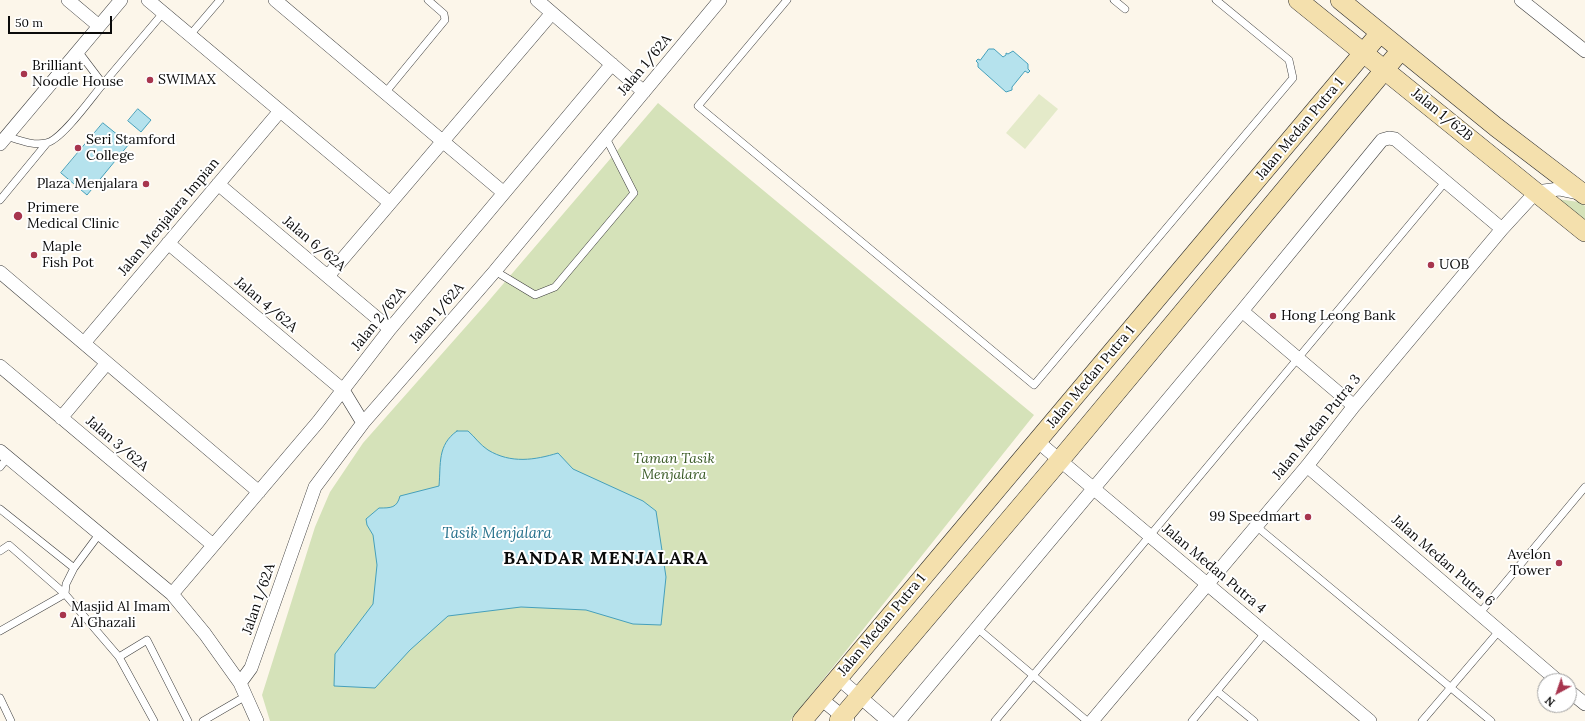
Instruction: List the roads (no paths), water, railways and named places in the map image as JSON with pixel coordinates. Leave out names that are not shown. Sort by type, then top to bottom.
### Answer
[{"type":"street","points":[[68,0],[99,26]]},
{"type":"street","points":[[3,140],[121,0]]},
{"type":"street","points":[[148,0],[390,203]]},
{"type":"street","points":[[275,0],[504,193]]},
{"type":"street","points":[[537,0],[644,92]]},
{"type":"street","name":"Jalan 1/62A","points":[[240,682],[251,668],[315,487],[363,423],[495,271],[720,0]]},
{"type":"street","name":"Jalan 1/62B","points":[[1298,0],[1365,52],[1585,232]]},
{"type":"street","name":"Jalan 1/62B","points":[[1340,0],[1585,195]]},
{"type":"street","points":[[1521,0],[1585,51]]},
{"type":"street","points":[[328,276],[552,13]]},
{"type":"street","name":"Jalan Medan Putra 1","points":[[802,721],[1380,33]]},
{"type":"street","name":"Jalan Medan Putra 1","points":[[843,720],[859,696],[1060,460],[1401,50]]},
{"type":"street","name":"Jalan 2/62A","points":[[172,594],[259,492],[343,390],[390,329],[612,64]]},
{"type":"street","name":"Jalan Menjalara Impian","points":[[84,343],[280,111]]},
{"type":"street","points":[[899,721],[1242,311],[1382,140],[1389,138],[1395,139],[1502,229]]},
{"type":"street","name":"Jalan 6/62A","points":[[218,184],[390,329]]},
{"type":"street","points":[[1536,192],[1559,189],[1569,190],[1585,195]]},
{"type":"street","name":"Jalan Medan Putra 3","points":[[1092,721],[1307,466],[1354,406],[1502,229],[1536,192]]},
{"type":"street","name":"Jalan 4/62A","points":[[168,243],[343,390],[363,423]]},
{"type":"street","points":[[0,272],[259,492]]},
{"type":"street","points":[[1242,311],[1354,406]]},
{"type":"street","points":[[61,418],[107,363]]},
{"type":"street","name":"Jalan 3/62A","points":[[0,366],[213,546]]},
{"type":"street","name":"Jalan Medan Putra 4","points":[[1037,441],[1370,721]]},
{"type":"street","points":[[3,458],[100,533],[172,594],[205,634],[240,682],[257,721]]},
{"type":"street","name":"Jalan Medan Putra 6","points":[[1307,466],[1549,673]]},
{"type":"street","points":[[838,678],[888,721]]},
{"type":"street","points":[[820,698],[843,720]]},
{"type":"street","points":[[1577,698],[1585,704]]},
{"type":"lane","points":[[190,35],[220,0]]},
{"type":"lane","points":[[385,93],[446,20],[444,14],[428,0]]},
{"type":"lane","points":[[787,0],[698,106],[824,209],[1034,385],[1293,78],[1289,60],[1216,0]]},
{"type":"lane","points":[[1114,0],[1124,9]]},
{"type":"lane","points":[[3,140],[35,144],[47,143],[58,138],[163,12]]},
{"type":"lane","points":[[78,51],[103,84]]},
{"type":"lane","points":[[495,271],[535,295],[555,287],[634,193],[606,138]]},
{"type":"lane","points":[[0,200],[47,143]]},
{"type":"lane","points":[[995,721],[1446,181]]},
{"type":"lane","points":[[1479,614],[1584,489]]},
{"type":"lane","points":[[0,509],[74,568]]},
{"type":"lane","points":[[1256,526],[1491,721]]},
{"type":"lane","points":[[65,594],[66,584],[74,568],[100,533]]},
{"type":"lane","points":[[0,551],[9,545],[65,594],[119,656],[154,721]]},
{"type":"lane","points":[[0,631],[65,594]]},
{"type":"lane","points":[[977,628],[1087,721]]},
{"type":"lane","points":[[1422,721],[1499,631]]},
{"type":"lane","points":[[1192,721],[1265,633]]},
{"type":"lane","points":[[119,656],[147,640],[188,721]]},
{"type":"lane","points":[[1217,691],[1254,721]]},
{"type":"lane","points":[[203,721],[246,696]]},
{"type":"lane","points":[[0,698],[11,721]]},
{"type":"water","points":[[989,49],[994,49],[1003,57],[1006,53],[1008,54],[1013,51],[1028,64],[1028,69],[1030,71],[1028,73],[1025,71],[1012,87],[1012,90],[1006,92],[978,67],[978,63],[976,61],[978,59],[980,60]]},
{"type":"water","points":[[138,109],[151,120],[141,132],[128,121]]},
{"type":"water","points":[[103,123],[129,144],[87,195],[61,173]]},
{"type":"water","name":"Tasik Menjalara","points":[[457,431],[468,431],[488,450],[514,459],[532,459],[558,453],[573,469],[643,501],[656,511],[666,577],[661,625],[633,624],[586,610],[521,607],[448,616],[410,650],[375,688],[334,686],[335,654],[373,604],[377,565],[373,535],[367,525],[366,519],[379,508],[395,505],[400,496],[439,486],[440,463],[443,449],[446,442]]},
{"type":"place","name":"Brilliant Noodle House","points":[[24,74]]},
{"type":"place","name":"SWIMAX","points":[[150,80]]},
{"type":"place","name":"Seri Stamford College","points":[[78,148]]},
{"type":"place","name":"Plaza Menjalara","points":[[146,184]]},
{"type":"place","name":"Primere Medical Clinic","points":[[18,216]]},
{"type":"place","name":"Maple Fish Pot","points":[[34,255]]},
{"type":"place","name":"UOB","points":[[1431,265]]},
{"type":"place","name":"Hong Leong Bank","points":[[1273,316]]},
{"type":"place","name":"99 Speedmart","points":[[1308,517]]},
{"type":"place","name":"Avelon Tower","points":[[1559,563]]},
{"type":"place","name":"Masjid Al Imam Al Ghazali","points":[[63,615]]},
{"type":"district","name":"BANDAR MENJALARA","points":[[606,559]]},
{"type":"park label","name":"Taman Tasik Menjalara","points":[[674,468]]}]
